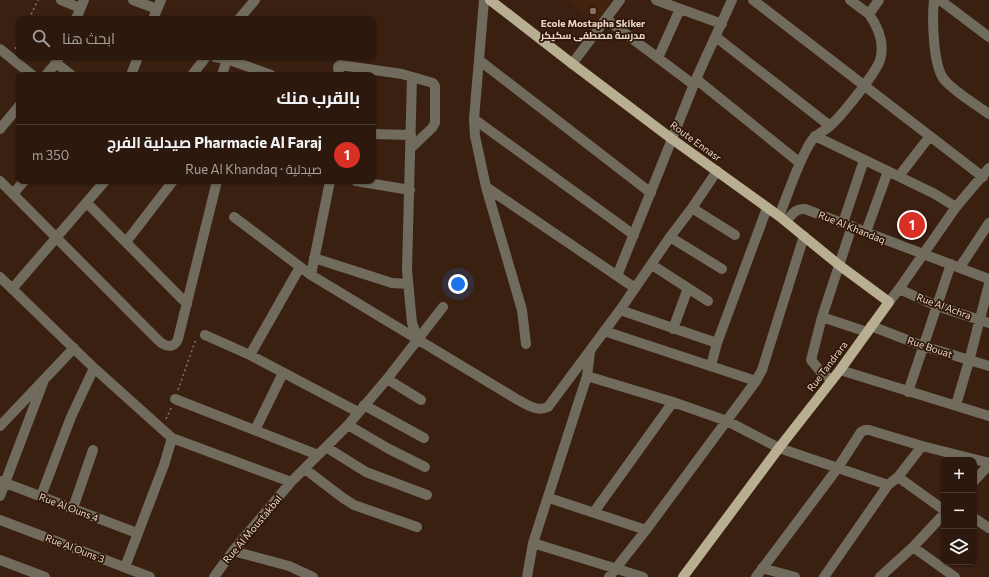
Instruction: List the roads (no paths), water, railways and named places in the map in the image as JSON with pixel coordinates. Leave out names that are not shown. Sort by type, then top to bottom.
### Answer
[{"type":"main road","name":"Route Ennasr","points":[[490,0],[672,139],[783,219],[839,265],[888,302]]},
{"type":"main road","name":"Rue Tandrara","points":[[683,577],[779,448],[840,370],[888,302]]},
{"type":"street","points":[[62,0],[79,13]]},
{"type":"street","points":[[133,0],[159,4],[154,16]]},
{"type":"street","points":[[242,16],[255,0]]},
{"type":"street","points":[[484,0],[474,119],[475,136],[486,187],[522,310],[526,344]]},
{"type":"street","points":[[572,64],[620,0]]},
{"type":"street","points":[[656,0],[722,24]]},
{"type":"street","points":[[618,276],[695,82],[732,0]]},
{"type":"street","points":[[753,0],[983,177]]},
{"type":"street","points":[[783,219],[800,163],[810,142],[815,136],[830,126],[865,85],[880,62],[880,37],[876,24],[869,14],[850,0]]},
{"type":"street","points":[[869,14],[879,0]]},
{"type":"street","points":[[989,37],[940,1],[932,15],[939,68],[943,79],[989,114]]},
{"type":"street","points":[[658,58],[680,9]]},
{"type":"street","points":[[606,18],[658,58],[695,82],[800,163]]},
{"type":"street","points":[[716,37],[830,126]]},
{"type":"street","points":[[0,49],[28,72]]},
{"type":"street","points":[[48,72],[57,60],[68,72]]},
{"type":"street","points":[[132,72],[137,60]]},
{"type":"street","points":[[194,72],[204,60]]},
{"type":"street","points":[[223,72],[226,60]]},
{"type":"street","points":[[229,60],[261,72]]},
{"type":"street","points":[[479,60],[651,193]]},
{"type":"street","points":[[339,72],[338,67],[340,65],[412,77],[433,83],[435,86],[436,101],[435,123],[432,128],[411,148]]},
{"type":"street","points":[[412,77],[408,284],[412,324],[418,339]]},
{"type":"street","points":[[0,129],[16,110]]},
{"type":"street","points":[[474,119],[634,234]]},
{"type":"street","points":[[376,134],[411,135]]},
{"type":"street","points":[[815,136],[933,193],[956,207]]},
{"type":"street","points":[[899,176],[930,136]]},
{"type":"street","points":[[832,380],[821,372],[811,360],[822,317],[839,265],[847,225],[864,160]]},
{"type":"street","name":"Rue Tandrara","points":[[888,302],[899,289],[956,207],[983,177],[989,168]]},
{"type":"street","points":[[234,217],[311,275],[518,400],[538,409],[548,407],[620,310],[718,171]]},
{"type":"street","points":[[866,232],[888,171]]},
{"type":"street","points":[[0,181],[163,345],[171,346],[176,342],[187,304],[216,184]]},
{"type":"street","points":[[13,194],[21,184]]},
{"type":"street","points":[[12,289],[103,184]]},
{"type":"street","points":[[126,242],[171,184]]},
{"type":"street","points":[[311,275],[329,184]]},
{"type":"street","points":[[374,184],[410,190]]},
{"type":"street","points":[[486,187],[635,288]]},
{"type":"street","points":[[87,203],[187,304]]},
{"type":"street","points":[[692,208],[735,235]]},
{"type":"street","points":[[711,366],[717,343],[768,208]]},
{"type":"street","name":"Rue Al Khandaq","points":[[783,219],[802,208],[989,279]]},
{"type":"street","points":[[908,392],[937,306],[955,266],[989,223]]},
{"type":"street","points":[[609,577],[646,530],[756,381],[762,370],[804,236]]},
{"type":"street","points":[[670,237],[722,269]]},
{"type":"street","points":[[314,258],[392,283],[408,284]]},
{"type":"street","points":[[652,264],[708,301]]},
{"type":"street","points":[[250,355],[300,267]]},
{"type":"street","points":[[0,277],[94,368],[172,438],[292,482]]},
{"type":"street","points":[[956,405],[969,361],[985,321],[989,284]]},
{"type":"street","points":[[673,329],[688,288]]},
{"type":"street","name":"Rue Al Achra","points":[[899,289],[937,306],[985,321]]},
{"type":"street","name":"Rue Al Moustakbal","points":[[214,577],[233,551],[292,482],[348,425],[387,379],[443,307]]},
{"type":"street","points":[[620,310],[717,343]]},
{"type":"street","name":"Rue Bouat","points":[[822,317],[869,329],[989,366]]},
{"type":"street","points":[[604,331],[756,381]]},
{"type":"street","points":[[205,335],[424,438]]},
{"type":"street","points":[[0,426],[74,348]]},
{"type":"street","points":[[527,577],[534,543],[587,376],[591,350]]},
{"type":"street","points":[[41,496],[71,417],[94,368]]},
{"type":"street","points":[[840,370],[989,416]]},
{"type":"street","points":[[255,430],[283,373]]},
{"type":"street","points":[[587,376],[673,402],[727,421],[779,448],[888,485]]},
{"type":"street","points":[[387,379],[421,400]]},
{"type":"street","points":[[0,496],[3,482],[44,380]]},
{"type":"street","points":[[175,399],[318,455]]},
{"type":"street","points":[[594,512],[673,402]]},
{"type":"street","points":[[348,425],[389,449],[425,467]]},
{"type":"street","points":[[756,577],[861,432],[865,430],[989,464],[977,478]]},
{"type":"street","points":[[125,567],[137,532],[164,465],[172,438]]},
{"type":"street","points":[[824,577],[888,485],[898,477],[922,446]]},
{"type":"street","points":[[326,447],[366,472],[427,495]]},
{"type":"street","points":[[73,508],[93,450]]},
{"type":"street","points":[[304,469],[354,505],[417,528]]},
{"type":"street","points":[[898,477],[941,508]]},
{"type":"street","name":"Rue Al Ouns 4","points":[[3,482],[137,532]]},
{"type":"street","points":[[549,498],[646,530]]},
{"type":"street","points":[[880,577],[913,547],[941,517]]},
{"type":"street","name":"Rue Al Ouns 3","points":[[0,520],[150,577]]},
{"type":"street","points":[[977,520],[989,528]]},
{"type":"street","points":[[534,543],[643,577]]},
{"type":"street","points":[[913,547],[955,577]]},
{"type":"street","points":[[233,551],[289,566],[313,577]]},
{"type":"street","points":[[0,560],[45,577]]},
{"type":"street","points":[[762,568],[795,577]]},
{"type":"place","name":"Ecole Mostapha Skiker مدرسة مصطفى سكيكر","points":[[593,11]]},
{"type":"place","name":"Pharmacie Al Faraj صيدلية الفرج","points":[[912,225]]}]
